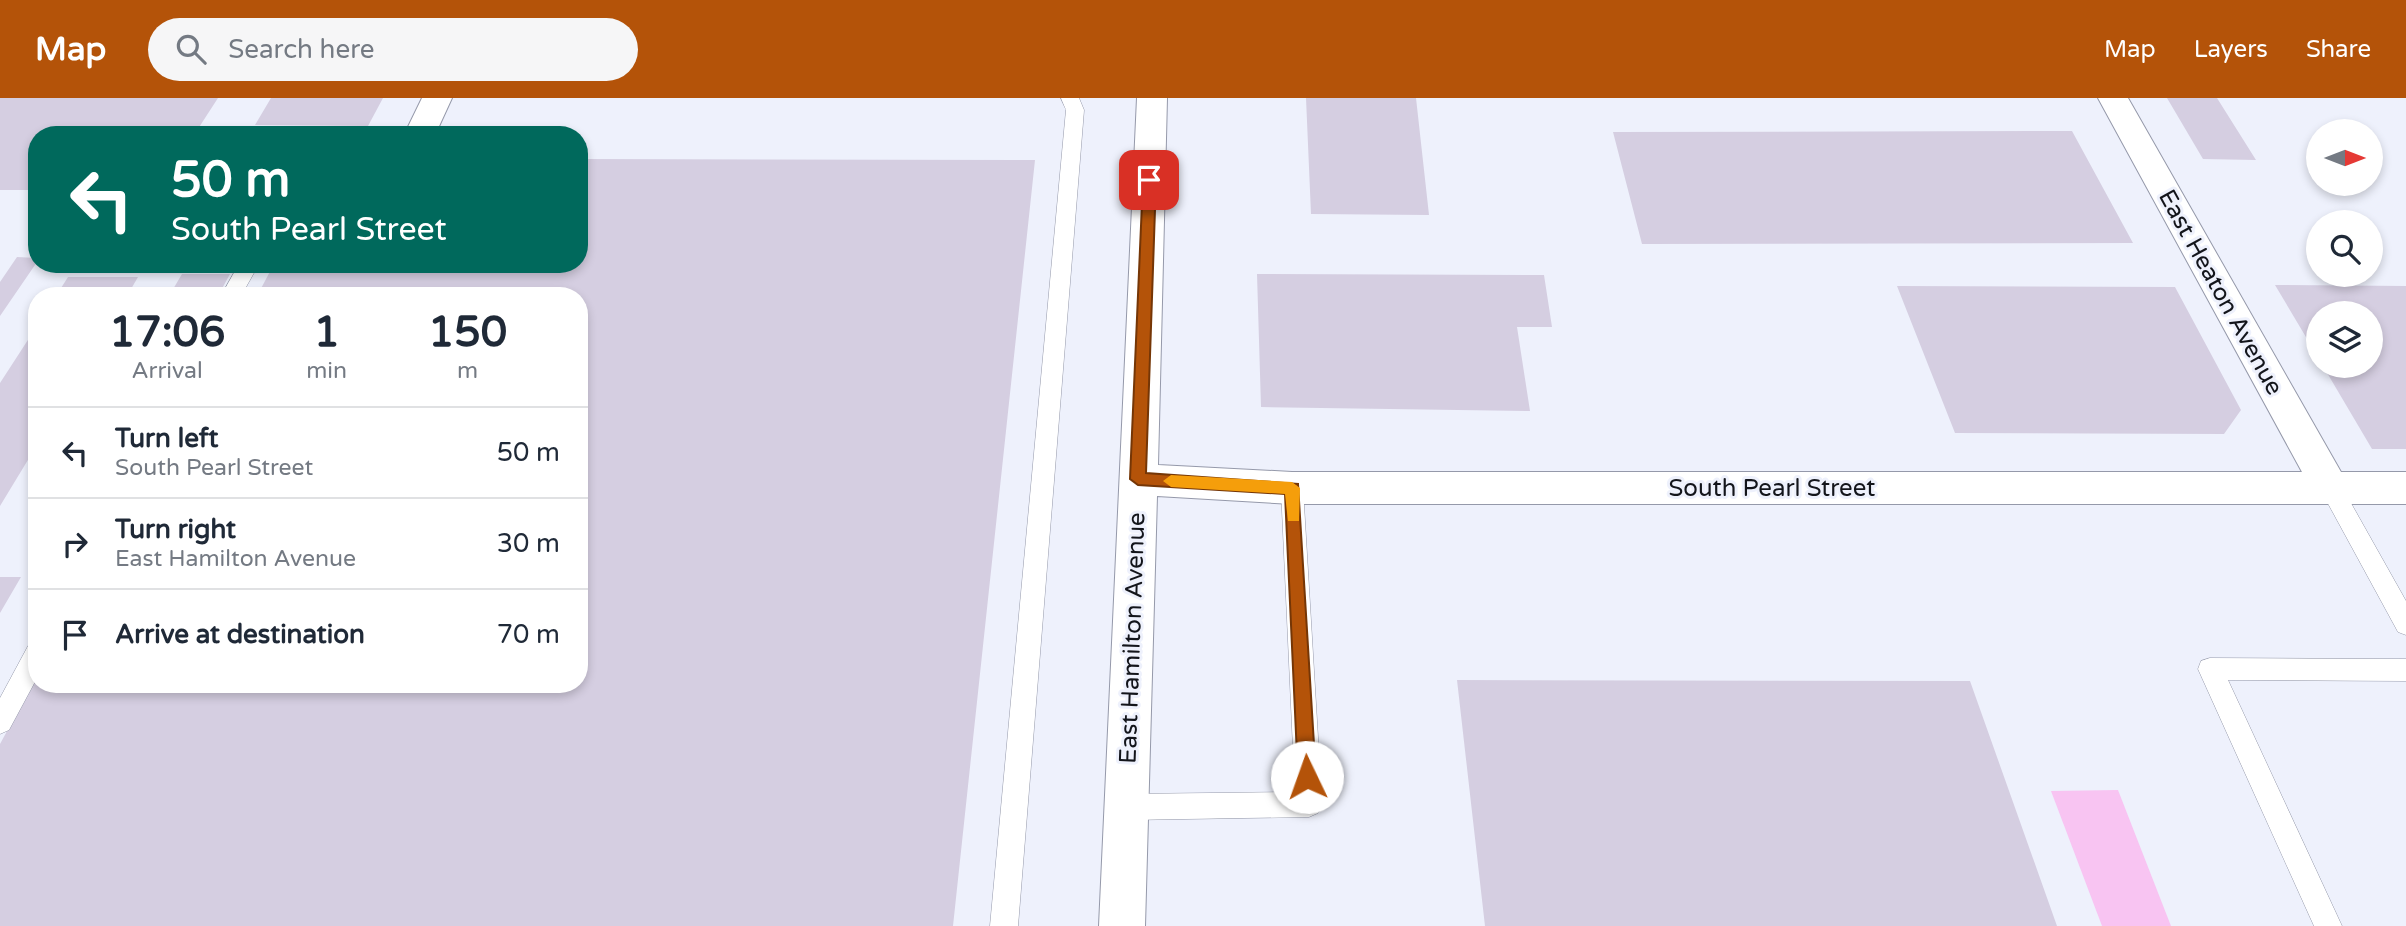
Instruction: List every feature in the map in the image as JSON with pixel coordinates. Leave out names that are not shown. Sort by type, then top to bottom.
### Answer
[{"type":"street","points":[[423,126],[437,98]]},
{"type":"street","name":"East Hamilton Avenue","points":[[1122,926],[1152,98]]},
{"type":"street","name":"East Heaton Avenue","points":[[2113,98],[2330,487]]},
{"type":"street","name":"South Pearl Street","points":[[1138,479],[1292,488],[2406,488]]},
{"type":"lane","points":[[1004,926],[1075,110],[1070,98]]},
{"type":"lane","points":[[2330,487],[2406,624]]},
{"type":"lane","points":[[1127,807],[1309,804],[1292,488]]},
{"type":"lane","points":[[2328,926],[2210,669],[2406,670]]},
{"type":"lane","points":[[0,722],[28,671]]},
{"type":"shaded area","points":[[2118,790],[2171,926],[2102,926],[2051,791]]},
{"type":"building","points":[[0,98],[218,98],[200,126],[28,126],[28,190],[0,190]]},
{"type":"building","points":[[271,98],[383,98],[368,126],[255,125]]},
{"type":"building","points":[[1306,98],[1416,98],[1429,215],[1311,214]]},
{"type":"building","points":[[2167,98],[2217,98],[2256,160],[2203,159]]},
{"type":"building","points":[[2072,131],[2133,243],[1642,244],[1613,132]]},
{"type":"building","points":[[588,159],[1035,160],[953,926],[0,926],[0,744],[28,693],[588,693],[588,287],[262,287],[269,273],[588,273]]},
{"type":"building","points":[[17,257],[28,258],[29,273],[0,316],[0,282]]},
{"type":"building","points":[[182,274],[230,274],[223,287],[174,287]]},
{"type":"building","points":[[1257,274],[1544,275],[1552,327],[1517,327],[1530,411],[1261,407]]},
{"type":"building","points":[[68,277],[138,277],[132,287],[62,287]]},
{"type":"building","points":[[2275,285],[2406,286],[2406,449],[2372,449],[2330,378],[2383,378],[2383,301],[2306,301],[2306,337]]},
{"type":"building","points":[[1897,286],[2175,287],[2241,410],[2224,434],[1955,433]]},
{"type":"building","points":[[28,340],[28,460],[0,506],[0,383]]},
{"type":"building","points":[[0,577],[21,577],[0,613]]},
{"type":"building","points":[[1457,680],[1970,681],[2057,926],[1485,926]]},
{"type":"slow traffic","points":[[1171,481],[1292,488],[1293,516]]},
{"type":"route","points":[[1149,180],[1138,479],[1292,488],[1307,777]]}]
